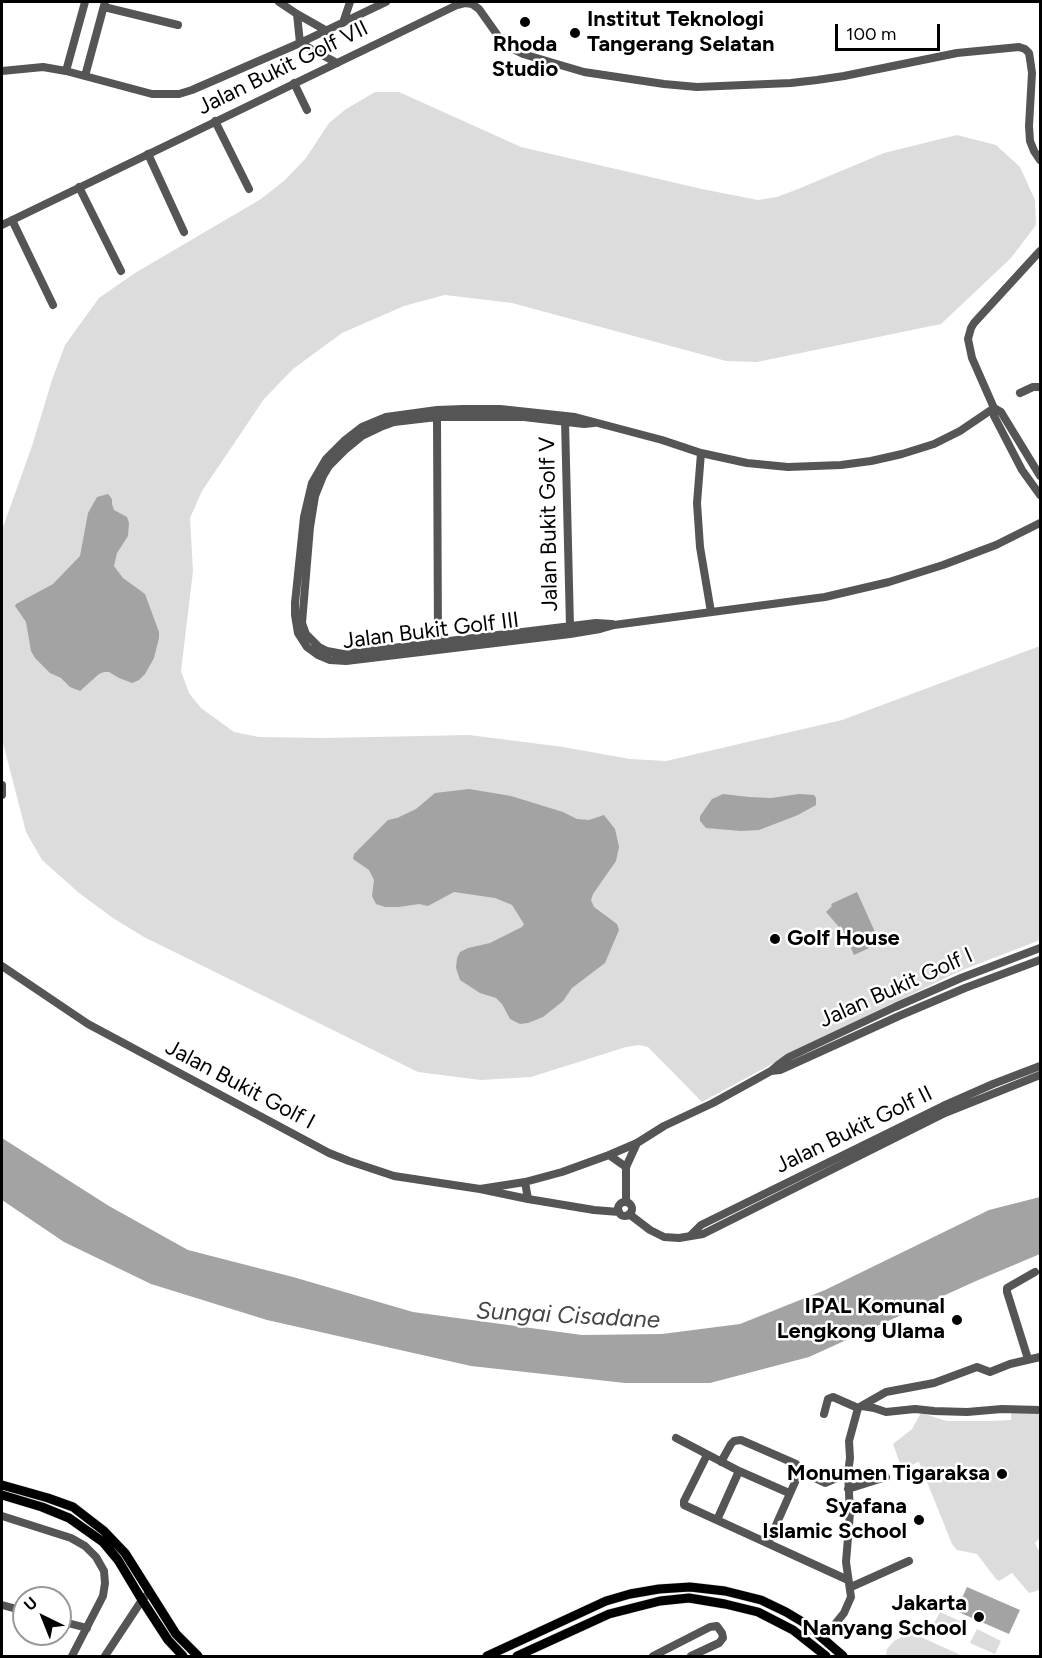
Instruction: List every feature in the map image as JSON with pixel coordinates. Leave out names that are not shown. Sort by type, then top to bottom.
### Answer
[{"type":"main road","points":[[2,1485],[73,1507],[113,1539],[125,1553],[168,1640],[183,1656]]},
{"type":"main road","points":[[2,1494],[69,1518],[91,1533],[112,1551],[176,1634],[198,1656]]},
{"type":"main road","points":[[487,1656],[606,1601],[659,1589],[690,1587],[725,1591],[762,1600],[806,1624],[843,1656]]},
{"type":"main road","points":[[517,1656],[609,1614],[660,1601],[689,1598],[758,1612],[793,1630],[826,1656]]},
{"type":"street","points":[[66,71],[83,2]]},
{"type":"street","points":[[279,2],[297,15],[327,31]]},
{"type":"street","points":[[343,23],[350,2]]},
{"type":"street","points":[[2,71],[43,68],[66,71],[152,94],[179,94],[327,31],[386,2]]},
{"type":"street","name":"Jalan Bukit Golf VII","points":[[2,225],[457,4],[465,3],[472,4],[478,9],[501,40],[515,51],[584,72],[697,87],[817,80],[957,53],[1019,47],[1029,53],[1032,73],[1030,141],[1041,160]]},
{"type":"street","points":[[85,76],[105,4],[178,25]]},
{"type":"street","points":[[297,15],[300,43]]},
{"type":"street","points":[[300,43],[337,63]]},
{"type":"street","points":[[294,83],[307,110]]},
{"type":"street","points":[[215,121],[249,189]]},
{"type":"street","points":[[148,154],[184,232]]},
{"type":"street","points":[[80,187],[121,270]]},
{"type":"street","points":[[12,220],[53,304]]},
{"type":"street","points":[[1041,251],[974,323],[969,334],[972,357],[994,408],[994,416],[1022,470],[1041,495]]},
{"type":"street","points":[[1020,393],[1033,387],[1041,387]]},
{"type":"street","points":[[994,408],[1000,412],[1041,476]]},
{"type":"street","name":"Jalan Bukit Golf III","points":[[994,408],[960,431],[934,444],[871,461],[841,465],[788,467],[747,463],[701,453],[597,422],[536,412],[463,409],[386,417],[362,427],[344,441],[326,459],[312,483],[304,518],[295,615],[298,633],[307,647],[324,658],[339,661],[570,634],[614,625],[825,597],[889,582],[943,565],[996,545],[1041,523]]},
{"type":"street","points":[[437,417],[438,642]]},
{"type":"street","name":"Jalan Bukit Golf III","points":[[597,422],[584,424],[524,417],[437,417],[402,421],[371,430],[349,446],[330,466],[319,486],[312,508],[302,616],[304,629],[310,639],[319,648],[335,653],[596,623],[614,625]]},
{"type":"street","name":"Jalan Bukit Golf V","points":[[565,422],[570,626]]},
{"type":"street","points":[[701,453],[697,503],[700,547],[711,612]]},
{"type":"street","points":[[2,786],[2,795]]},
{"type":"street","name":"Jalan Bukit Golf I","points":[[480,1190],[525,1182],[562,1172],[637,1143],[664,1126],[713,1103],[771,1071],[789,1057],[895,1006],[1041,948]]},
{"type":"street","name":"Jalan Bukit Golf I","points":[[771,1071],[780,1070],[965,988],[1041,960]]},
{"type":"street","name":"Jalan Bukit Golf I","points":[[2,966],[88,1024],[329,1153],[349,1161],[394,1176],[594,1210],[619,1212]]},
{"type":"street","name":"Jalan Bukit Golf II","points":[[690,1236],[701,1225],[943,1106],[1041,1066]]},
{"type":"street","name":"Jalan Bukit Golf II","points":[[629,1214],[650,1230],[664,1237],[679,1238],[703,1234],[945,1113],[1041,1075]]},
{"type":"street","points":[[626,1202],[626,1167],[637,1143]]},
{"type":"street","points":[[609,1155],[626,1167]]},
{"type":"street","points":[[525,1182],[528,1199]]},
{"type":"street","points":[[626,1202],[631,1206],[632,1210],[629,1214],[625,1216],[619,1212],[620,1203],[626,1202]]},
{"type":"street","points":[[1029,1359],[1007,1288],[1035,1272]]},
{"type":"street","points":[[823,1639],[850,1602],[850,1583],[846,1562],[850,1513],[849,1441],[859,1409],[886,1392],[934,1383],[977,1366],[990,1372],[1041,1357]]},
{"type":"street","points":[[825,1411],[828,1399],[837,1398],[859,1409],[874,1408],[886,1412],[915,1409],[967,1412],[1002,1409],[1041,1410]]},
{"type":"street","points":[[676,1438],[739,1471],[789,1493]]},
{"type":"street","points":[[721,1462],[731,1444],[741,1440],[796,1464],[800,1471],[825,1483],[848,1473]]},
{"type":"street","points":[[707,1455],[684,1505],[850,1583],[909,1561]]},
{"type":"street","points":[[717,1520],[739,1471]]},
{"type":"street","points":[[768,1543],[800,1471]]},
{"type":"street","points":[[848,1489],[886,1477]]},
{"type":"street","points":[[2,1516],[70,1538],[85,1546],[96,1557],[104,1571],[103,1596],[72,1656]]},
{"type":"street","points":[[105,1656],[146,1597]]},
{"type":"street","points":[[72,1624],[87,1628]]},
{"type":"street","points":[[653,1656],[710,1627],[717,1626],[723,1638],[719,1643],[691,1656]]},
{"type":"shaded area","points":[[375,92],[399,92],[521,147],[758,200],[777,197],[884,153],[957,135],[996,145],[1020,167],[1035,200],[1036,225],[1011,258],[941,324],[757,362],[726,361],[512,303],[445,295],[404,306],[342,333],[293,369],[264,399],[202,491],[190,518],[193,571],[181,671],[189,693],[201,708],[234,732],[259,737],[469,735],[563,747],[630,759],[666,761],[842,720],[1040,646],[1040,940],[960,971],[807,1045],[702,1102],[648,1047],[639,1045],[531,1077],[481,1080],[418,1072],[144,937],[79,893],[42,860],[26,832],[2,739],[2,530],[65,345],[99,298],[135,273],[261,199],[285,180],[306,158],[329,123],[346,109]]},
{"type":"shaded area","points":[[108,494],[112,499],[114,510],[127,517],[129,523],[128,536],[117,553],[114,566],[123,578],[145,594],[159,632],[159,638],[154,658],[139,680],[132,683],[109,672],[104,672],[80,691],[50,673],[35,658],[31,651],[26,622],[15,606],[53,584],[80,556],[88,513],[97,497]]},
{"type":"shaded area","points":[[469,789],[511,796],[563,812],[577,819],[589,820],[604,815],[615,829],[619,847],[616,861],[591,900],[594,907],[617,924],[619,930],[605,963],[572,988],[563,1001],[543,1017],[528,1023],[520,1024],[510,1019],[496,998],[480,993],[460,980],[456,968],[460,952],[490,943],[522,927],[524,924],[512,905],[495,898],[454,892],[428,906],[419,904],[385,907],[376,904],[372,896],[374,880],[369,870],[353,859],[354,854],[388,820],[416,809],[435,793]]},
{"type":"shaded area","points":[[723,794],[771,798],[799,794],[814,795],[816,805],[798,815],[759,830],[706,828],[700,821],[700,816],[712,799]]},
{"type":"shaded area","points":[[857,892],[880,943],[854,955],[841,926],[839,927],[826,912],[832,906],[831,904]]},
{"type":"shaded area","points":[[2,1138],[109,1206],[188,1250],[293,1277],[413,1312],[582,1335],[662,1334],[740,1324],[825,1290],[989,1210],[1040,1197],[1040,1254],[809,1357],[710,1383],[625,1383],[471,1366],[267,1320],[151,1284],[64,1242],[2,1200]]},
{"type":"shaded area","points":[[1011,1411],[1040,1413],[1040,1538],[1035,1543],[1040,1553],[1040,1590],[1029,1593],[1012,1573],[999,1581],[977,1554],[957,1550],[952,1544],[919,1462],[902,1469],[893,1444],[912,1429],[921,1413],[947,1421],[991,1421],[1011,1420]]},
{"type":"shaded area","points":[[967,1587],[1020,1610],[1009,1634],[956,1611]]},
{"type":"shaded area","points":[[940,1612],[964,1623],[958,1637],[933,1625]]},
{"type":"shaded area","points":[[977,1629],[1001,1641],[995,1654],[970,1643]]},
{"type":"shaded area","points":[[914,1634],[963,1656],[886,1656],[887,1649],[894,1641],[905,1635]]},
{"type":"place","name":"Rhoda Studio","points":[[525,22]]},
{"type":"place","name":"Institut Teknologi Tangerang Selatan","points":[[575,33]]},
{"type":"place","name":"Golf House","points":[[775,939]]},
{"type":"place","name":"IPAL Komunal Lengkong Ulama","points":[[957,1320]]},
{"type":"place","name":"Monumen Tigaraksa","points":[[1002,1474]]},
{"type":"place","name":"Syafana Islamic School","points":[[919,1520]]},
{"type":"place","name":"Jakarta Nanyang School","points":[[979,1617]]},
{"type":"water label","name":"Sungai Cisadane","points":[[568,1316]]}]
